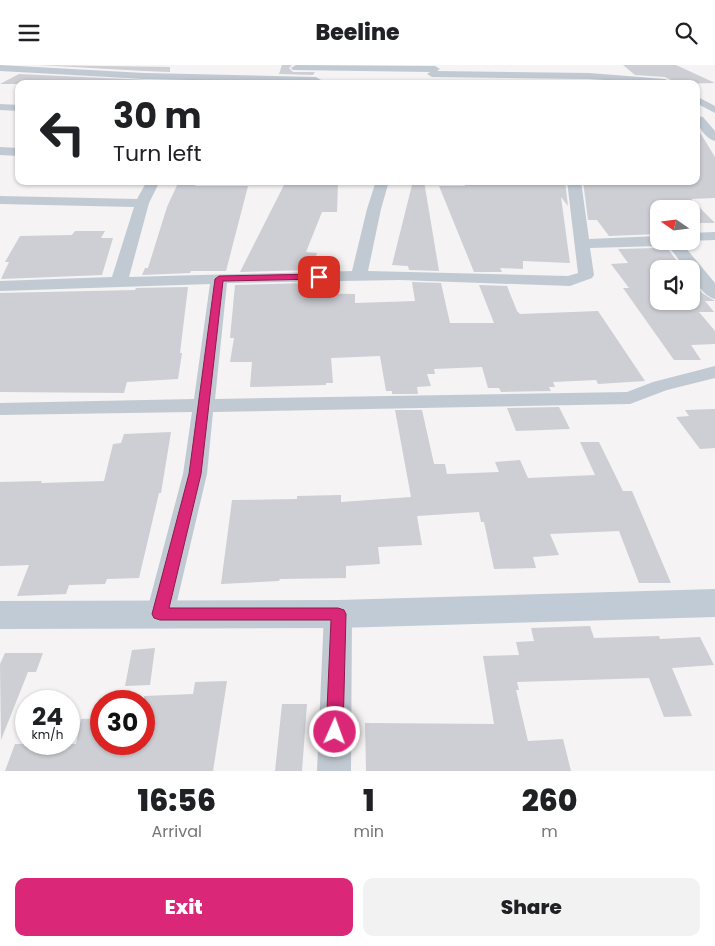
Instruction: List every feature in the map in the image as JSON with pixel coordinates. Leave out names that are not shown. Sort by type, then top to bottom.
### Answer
[{"type":"main road","points":[[1,617],[160,614],[338,614],[715,603]]},
{"type":"street","points":[[578,65],[589,77]]},
{"type":"street","points":[[0,73],[16,67]]},
{"type":"street","points":[[0,68],[16,67],[144,76],[258,80]]},
{"type":"street","points":[[286,68],[434,69],[628,80]]},
{"type":"street","points":[[316,80],[322,68]]},
{"type":"street","points":[[642,69],[662,80]]},
{"type":"street","points":[[700,101],[715,110]]},
{"type":"street","points":[[0,107],[15,108]]},
{"type":"street","points":[[700,119],[715,120]]},
{"type":"street","points":[[700,121],[715,138]]},
{"type":"street","points":[[0,151],[15,152]]},
{"type":"street","points":[[120,282],[142,203],[152,185]]},
{"type":"street","points":[[359,276],[374,209],[382,185]]},
{"type":"street","points":[[0,286],[400,275],[570,281],[586,275],[575,185]]},
{"type":"street","points":[[0,200],[142,203]]},
{"type":"street","points":[[700,237],[715,236]]},
{"type":"street","points":[[582,243],[650,241]]},
{"type":"street","points":[[679,250],[715,294]]},
{"type":"street","points":[[160,614],[195,474],[219,279]]},
{"type":"street","points":[[0,409],[630,398],[660,386],[715,372]]},
{"type":"street","points":[[334,771],[338,614]]},
{"type":"building","points":[[38,65],[170,67],[170,72],[144,71]]},
{"type":"building","points":[[282,65],[292,65],[289,68],[293,72],[315,72],[313,75],[279,74]]},
{"type":"building","points":[[623,65],[676,65],[715,83],[700,83],[700,80],[671,80],[665,77],[635,75]]},
{"type":"building","points":[[19,74],[148,80],[15,80],[15,84],[0,84]]},
{"type":"building","points":[[700,133],[715,157],[715,198],[650,200],[650,234],[609,236],[597,220],[588,220],[584,185],[700,185]]},
{"type":"building","points":[[177,185],[248,186],[226,271],[191,271],[190,273],[142,275],[145,268],[148,268],[167,207]]},
{"type":"building","points":[[284,185],[338,185],[337,212],[322,212],[306,252],[317,253],[311,270],[240,272]]},
{"type":"building","points":[[412,185],[425,185],[439,271],[409,270],[408,266],[392,265]]},
{"type":"building","points":[[565,185],[568,206],[561,197],[570,263],[523,261],[523,269],[500,268],[502,272],[474,272],[439,186]]},
{"type":"building","points":[[700,208],[715,223],[700,223]]},
{"type":"building","points":[[75,231],[105,231],[101,238],[113,238],[102,275],[1,279],[9,262],[5,262],[20,236],[72,235]]},
{"type":"building","points":[[618,249],[669,250],[676,260],[650,260],[650,310],[700,310],[700,290],[715,301],[705,301],[714,312],[699,312],[715,331],[715,344],[691,345],[701,360],[674,360],[623,288],[629,288],[611,264],[628,263]]},
{"type":"building","points":[[412,282],[441,283],[450,323],[494,323],[479,285],[507,286],[520,314],[598,311],[645,381],[598,384],[596,380],[553,382],[555,387],[549,387],[551,391],[501,392],[499,388],[488,388],[482,367],[434,369],[435,374],[427,374],[431,386],[417,387],[418,394],[392,394],[392,391],[386,391],[380,356],[331,358],[333,383],[326,383],[326,385],[250,387],[252,362],[230,362],[234,338],[230,338],[235,285],[307,283],[304,293],[355,294],[355,303],[415,301]]},
{"type":"building","points":[[188,287],[178,379],[127,382],[124,393],[0,392],[0,293]]},
{"type":"building","points":[[559,407],[570,429],[516,431],[507,408]]},
{"type":"building","points":[[715,409],[715,448],[700,449],[676,417],[689,416],[685,410]]},
{"type":"building","points":[[395,410],[422,410],[434,464],[445,464],[447,474],[499,472],[495,462],[520,460],[528,478],[595,475],[580,442],[599,442],[623,491],[632,491],[671,583],[639,583],[619,531],[550,534],[559,555],[533,557],[536,568],[494,569],[484,522],[481,522],[479,512],[417,516],[422,545],[378,547],[380,564],[346,566],[346,578],[280,579],[279,581],[221,584],[232,500],[297,499],[297,496],[341,495],[341,502],[411,497]]},
{"type":"building","points":[[171,432],[161,493],[159,493],[139,578],[107,579],[105,584],[69,585],[66,594],[17,596],[29,565],[0,566],[0,482],[104,481],[113,444],[121,443],[124,434]]},
{"type":"building","points":[[590,626],[594,638],[659,636],[660,639],[700,637],[714,665],[672,668],[692,716],[664,717],[649,678],[517,682],[519,690],[516,690],[528,741],[563,739],[571,771],[366,771],[365,723],[494,724],[483,656],[519,655],[516,642],[534,641],[531,628]]},
{"type":"building","points":[[155,648],[150,685],[125,686],[132,650]]},
{"type":"building","points":[[5,653],[43,653],[36,672],[28,672],[21,690],[15,690],[15,705],[1,740],[0,664]]},
{"type":"building","points":[[227,681],[213,771],[5,771],[15,744],[15,755],[80,755],[81,719],[90,719],[90,755],[155,755],[155,696],[193,694],[195,682]]},
{"type":"building","points":[[282,704],[307,704],[302,771],[275,771]]},
{"type":"route","points":[[319,277],[219,279],[195,474],[160,614],[338,614],[335,732]]}]
